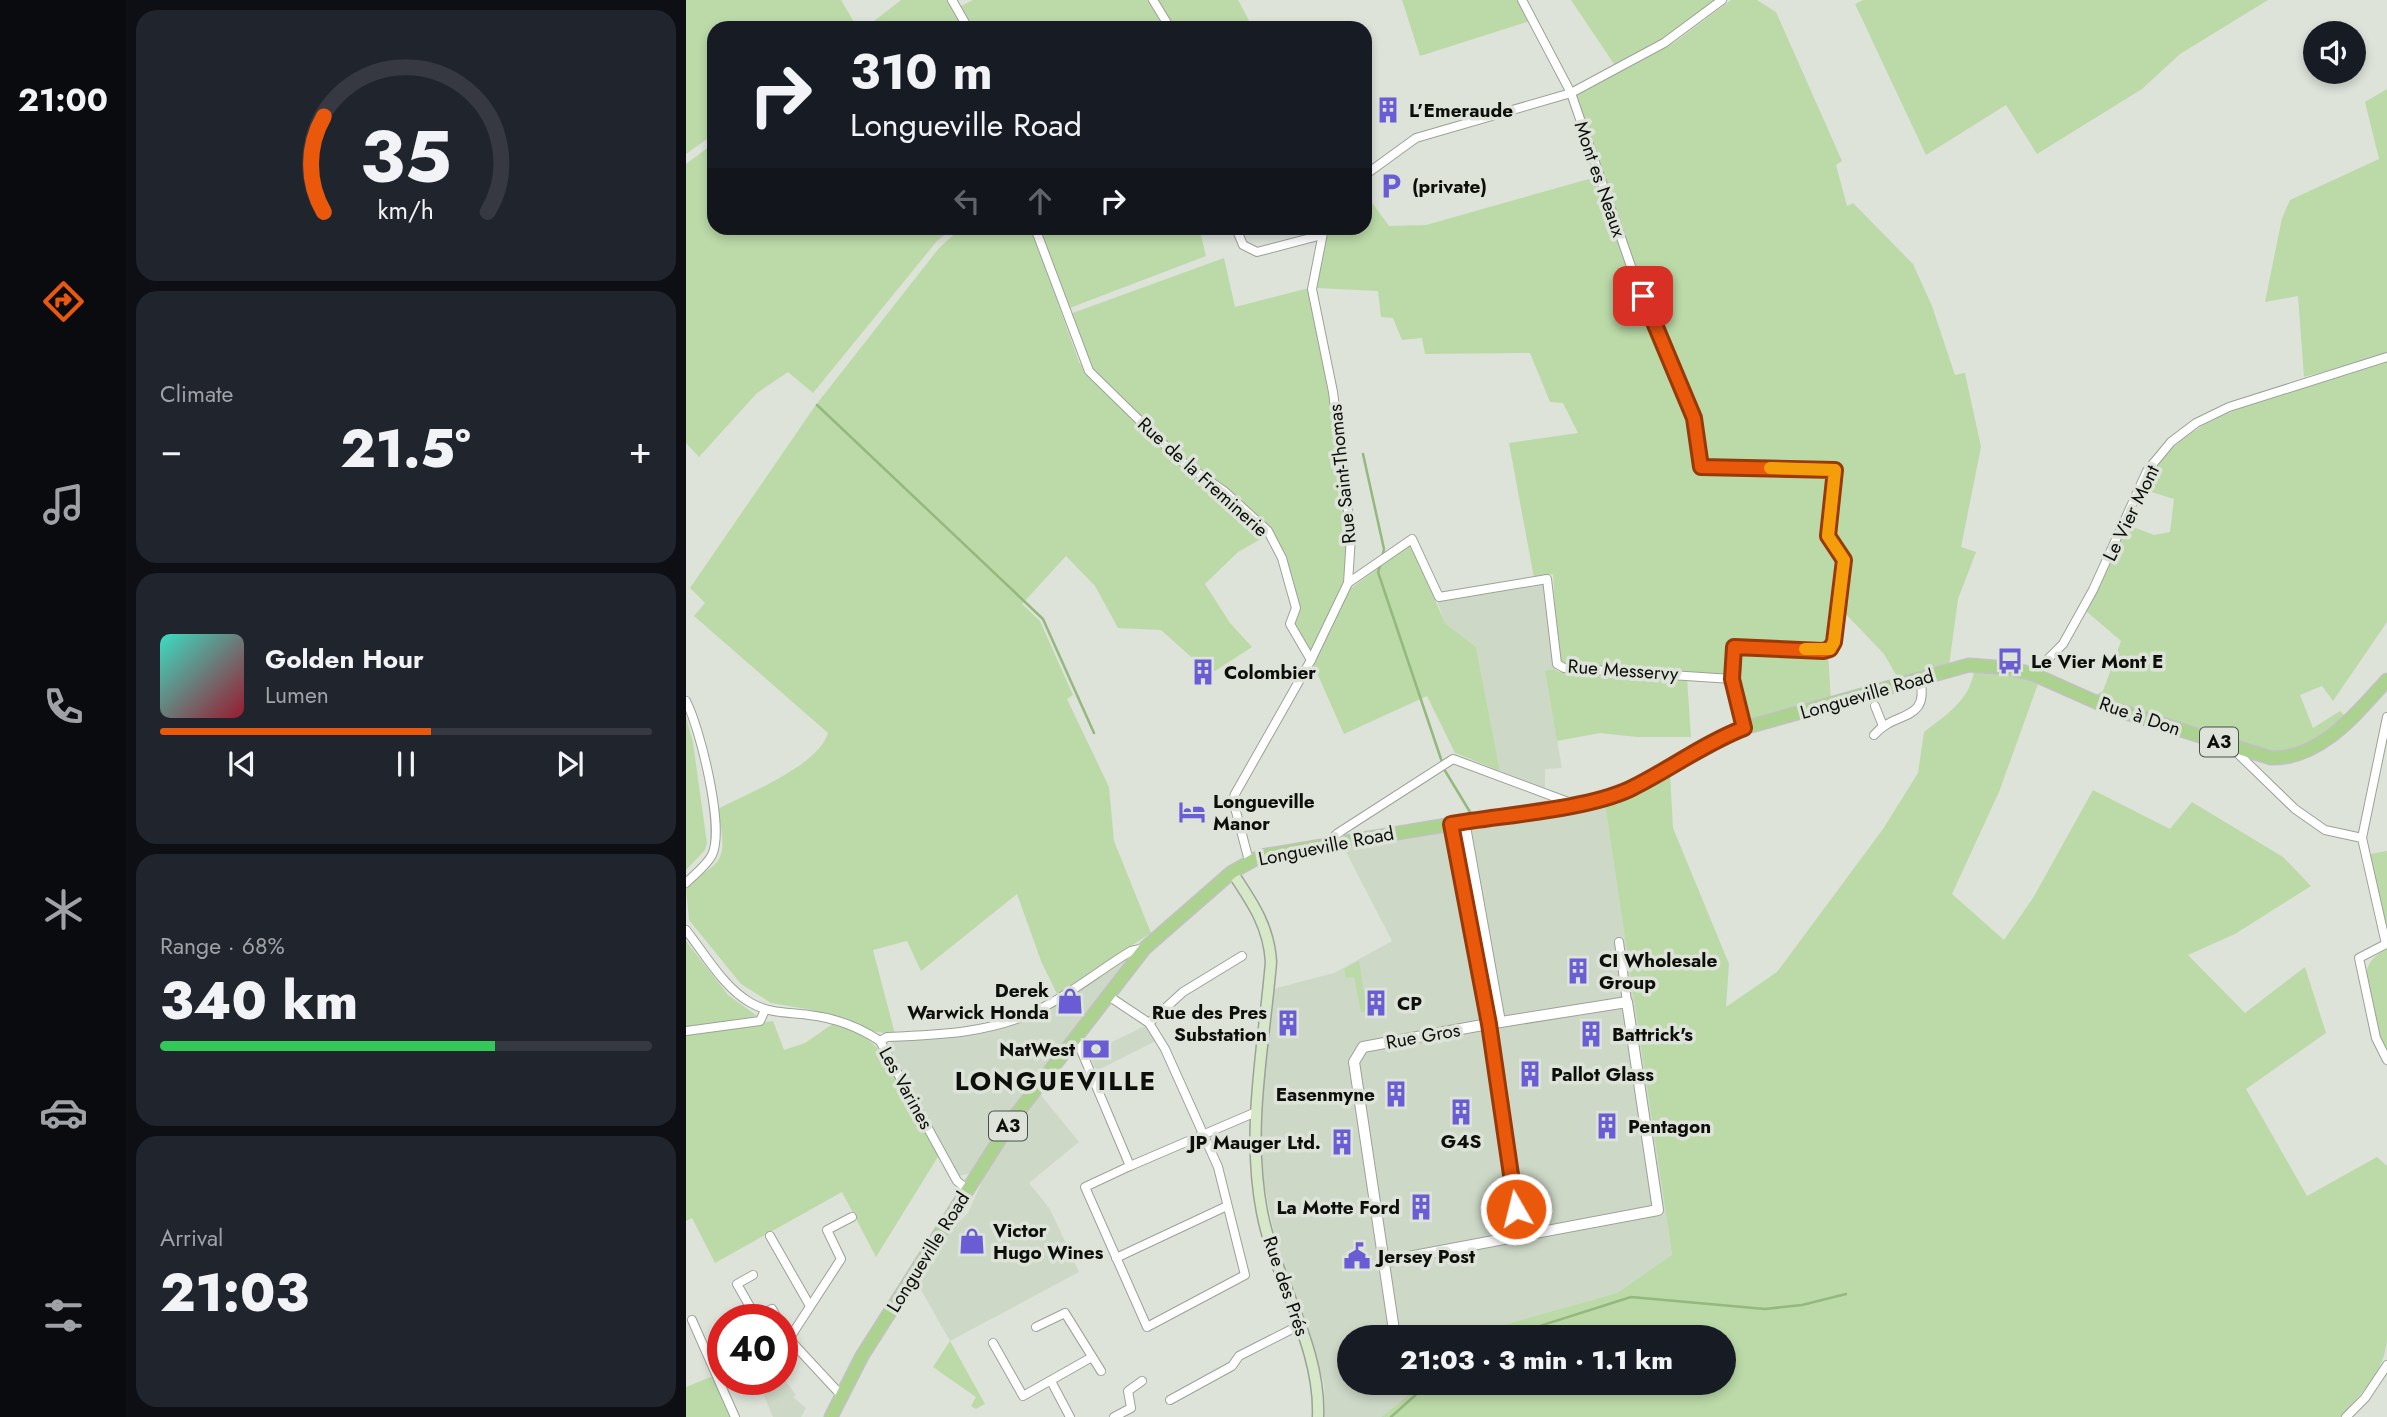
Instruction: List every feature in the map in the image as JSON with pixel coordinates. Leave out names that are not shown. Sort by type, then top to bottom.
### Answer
[{"type":"main road","name":"Longueville Road","points":[[831,1417],[862,1356],[1012,1120],[1145,948],[1249,861],[1325,845],[1602,799],[1630,789],[1698,749],[1744,728],[1969,665],[2008,668],[2033,674]]},
{"type":"main road","name":"Rue à Don","points":[[2033,674],[2107,706],[2271,758],[2290,758],[2306,752],[2346,724],[2387,680]]},
{"type":"main road","name":"Rue des Prés","points":[[1233,872],[1259,914],[1270,939],[1271,962],[1255,1112],[1256,1167],[1262,1214],[1300,1325],[1317,1385],[1318,1417]]},
{"type":"street","points":[[952,0],[964,21]]},
{"type":"street","points":[[1153,0],[1166,21]]},
{"type":"street","points":[[1522,0],[1571,93]]},
{"type":"street","points":[[1372,170],[1416,138],[1571,93],[1664,43],[1723,0]]},
{"type":"street","name":"Mont es Neaux","points":[[1571,93],[1635,278],[1694,418],[1701,467],[1835,470],[1828,536],[1844,560],[1834,642],[1830,649],[1823,651],[1734,647],[1732,679],[1744,728]]},
{"type":"street","name":"Rue de la Freminerie","points":[[1038,235],[1089,371],[1181,461],[1224,491],[1268,531],[1282,558],[1296,608],[1290,624],[1311,660]]},
{"type":"street","points":[[1239,235],[1243,245],[1257,252],[1310,235]]},
{"type":"street","name":"Rue Saint-Thomas","points":[[1249,861],[1233,800],[1235,794],[1311,660],[1348,583],[1351,536],[1333,392],[1312,289],[1322,235]]},
{"type":"street","name":"Le Vier Mont","points":[[2033,674],[2063,644],[2093,590],[2147,471],[2171,442],[2196,424],[2229,407],[2387,357]]},
{"type":"street","name":"Rue Messervy","points":[[1348,583],[1412,539],[1439,597],[1547,579],[1557,664],[1564,668],[1732,679]]},
{"type":"street","points":[[1874,735],[1883,726],[1917,710],[1922,700],[1920,679]]},
{"type":"street","points":[[686,701],[695,717],[707,763],[715,834],[711,858],[686,883]]},
{"type":"street","points":[[1875,706],[1883,726]]},
{"type":"street","points":[[2387,717],[2362,838],[2386,944],[2359,958],[2376,1038],[2387,1060]]},
{"type":"street","points":[[2229,745],[2295,809],[2325,830],[2362,838]]},
{"type":"street","points":[[1325,845],[1338,833],[1453,760],[1574,804]]},
{"type":"street","points":[[1457,822],[1500,1022],[1628,1002]]},
{"type":"street","points":[[1457,822],[1520,1235]]},
{"type":"street","name":"Les Varines","points":[[686,930],[739,996],[765,1010],[834,1019],[864,1031],[880,1041],[957,1181],[968,1190]]},
{"type":"street","points":[[1393,1325],[1382,1262],[1658,1210],[1619,942]]},
{"type":"street","points":[[880,1041],[887,1037],[975,1031],[1014,1021],[1042,1009],[1131,951],[1145,948]]},
{"type":"street","points":[[1149,1023],[1182,992],[1242,956]]},
{"type":"street","points":[[1107,995],[1149,1023],[1165,1049],[1204,1133],[1218,1167],[1245,1275],[1147,1326],[1085,1187],[1204,1133],[1255,1112]]},
{"type":"street","points":[[686,1031],[760,1021],[765,1010]]},
{"type":"street","name":"Rue Gros","points":[[1382,1262],[1354,1062],[1358,1051],[1370,1045],[1500,1022]]},
{"type":"street","points":[[1075,1037],[1130,1166]]},
{"type":"street","points":[[1116,1258],[1227,1206]]},
{"type":"street","points":[[798,1325],[841,1259],[827,1230],[852,1217]]},
{"type":"street","points":[[770,1236],[810,1307]]},
{"type":"street","points":[[748,1304],[737,1284],[753,1275]]},
{"type":"street","points":[[1036,1327],[1065,1312],[1101,1371]]},
{"type":"street","points":[[692,1320],[735,1417]]},
{"type":"street","points":[[1170,1399],[1232,1366],[1239,1356],[1300,1325]]},
{"type":"street","points":[[993,1343],[1023,1395],[1091,1357]]},
{"type":"street","points":[[798,1350],[841,1395]]},
{"type":"street","points":[[2346,1417],[2365,1398],[2387,1365]]},
{"type":"street","points":[[1051,1381],[1070,1417]]},
{"type":"street","points":[[1114,1417],[1131,1408],[1128,1391],[1142,1381]]},
{"type":"shaded area","points":[[1543,585],[1554,669],[1545,671],[1562,768],[1545,769],[1545,791],[1500,771],[1476,647],[1445,623],[1437,601]]},
{"type":"shaded area","points":[[1605,804],[1672,1256],[1617,1293],[1503,1325],[1337,1325],[1337,1395],[1409,1395],[1381,1417],[1325,1417],[1324,1383],[1276,1244],[1262,1172],[1261,1112],[1273,989],[1334,973],[1392,941],[1345,850]]},
{"type":"shaded area","points":[[1124,957],[1128,958],[1126,963],[1014,1108],[972,1173],[959,1176],[891,1049],[892,1039],[973,1035],[1011,1024]]},
{"type":"shaded area","points":[[1145,1026],[1156,1041],[1096,1071],[1089,1053]]},
{"type":"shaded area","points":[[1040,1094],[1079,1142],[1029,1183],[1050,1209],[1079,1272],[950,1341],[916,1281],[948,1232],[968,1213],[987,1170]]},
{"type":"shaded area","points":[[764,1395],[796,1395],[793,1397],[806,1408],[801,1417],[773,1417]]},
{"type":"green space","points":[[686,0],[841,0],[853,21],[707,21],[707,139],[686,154]]},
{"type":"green space","points":[[901,0],[950,0],[961,21],[874,21]]},
{"type":"green space","points":[[973,0],[1149,0],[1162,21],[967,21],[959,7]]},
{"type":"green space","points":[[1158,0],[1238,0],[1249,21],[1169,21]]},
{"type":"green space","points":[[1402,0],[1518,0],[1530,21],[1420,56]]},
{"type":"green space","points":[[1571,0],[1716,0],[1654,46],[1616,67]]},
{"type":"green space","points":[[1731,0],[1757,0],[1776,12],[1842,161],[1836,165],[1847,206],[1853,203],[1913,264],[1932,306],[1955,375],[1965,373],[1981,447],[1961,547],[1976,552],[1958,599],[1949,666],[1899,680],[1884,654],[1841,609],[1849,563],[1845,549],[1832,534],[1841,468],[1704,463],[1697,418],[1629,254],[1575,96],[1675,42]]},
{"type":"green space","points":[[1863,0],[2268,0],[2180,54],[2142,89],[2037,154],[2006,105],[1926,155],[1855,4]]},
{"type":"green space","points":[[2387,89],[2387,354],[2304,377],[2298,296],[2265,302],[2282,218],[2290,200],[2379,159],[2365,102]]},
{"type":"green space","points":[[707,148],[707,235],[944,235],[813,393],[788,372],[757,393],[699,457],[686,443],[686,164]]},
{"type":"green space","points":[[1596,177],[1692,419],[1696,471],[1831,474],[1823,541],[1839,559],[1841,571],[1831,639],[1824,647],[1732,642],[1728,674],[1565,665],[1558,660],[1553,574],[1534,578],[1509,443],[1578,433],[1563,403],[1550,402],[1530,353],[1425,354],[1422,338],[1402,340],[1393,318],[1381,317],[1378,291],[1317,288],[1320,257],[1327,235],[1372,235],[1372,203],[1389,226],[1426,225]]},
{"type":"green space","points":[[953,235],[1034,235],[1079,362],[1086,373],[1268,535],[1238,552],[1205,584],[1230,623],[1252,647],[1215,671],[1199,664],[1161,630],[1118,628],[1095,586],[1066,556],[1022,604],[1040,621],[1073,695],[1067,699],[1109,787],[1114,841],[1151,933],[1057,994],[1041,961],[1017,894],[921,971],[907,941],[873,950],[895,1034],[876,1032],[818,1011],[771,1003],[741,984],[689,920],[686,889],[716,863],[722,851],[718,809],[797,767],[822,745],[828,733],[694,616],[705,603],[690,588],[815,406],[939,248]]},
{"type":"green space","points":[[1041,235],[1201,235],[1206,256],[1067,309]]},
{"type":"green space","points":[[1224,258],[1235,307],[1309,288],[1329,386],[1347,540],[1343,584],[1309,654],[1294,627],[1298,609],[1269,528],[1186,461],[1112,393],[1093,370],[1070,314]]},
{"type":"green space","points":[[2387,362],[2387,622],[2333,701],[2322,686],[2300,695],[2313,728],[2340,711],[2347,718],[2314,742],[2296,749],[2274,752],[2118,706],[2094,696],[2103,691],[2121,641],[2086,611],[2128,525],[2154,535],[2170,532],[2174,499],[2142,489],[2169,451],[2204,425],[2224,415],[2266,399]]},
{"type":"green space","points":[[1411,544],[1445,623],[1476,647],[1500,771],[1455,753],[1427,696],[1344,734],[1313,664],[1350,589]]},
{"type":"green space","points":[[1738,649],[1828,654],[1831,700],[1747,721],[1736,680]]},
{"type":"green space","points":[[1554,669],[1559,672],[1687,678],[1691,737],[1637,737],[1600,733],[1557,741],[1545,671]]},
{"type":"green space","points":[[1974,671],[2033,679],[2038,684],[1999,792],[1952,894],[2004,940],[2033,898],[2093,790],[2170,829],[2192,802],[2283,857],[2311,886],[2235,934],[2188,955],[2245,1013],[2305,967],[2326,1033],[2246,1089],[2307,1196],[2377,1157],[2387,1166],[2387,1340],[2381,1363],[2364,1391],[2341,1417],[1381,1417],[1409,1395],[1736,1395],[1736,1325],[1503,1325],[1617,1293],[1672,1255],[1605,804],[1639,792],[1670,773],[1673,828],[1729,964],[1726,1007],[1777,972],[1883,829],[1918,773],[1924,732],[1962,699],[1972,681]]},
{"type":"green space","points":[[686,717],[693,743],[707,843],[705,850],[686,870]]},
{"type":"green space","points":[[2387,851],[2387,931],[2370,854]]},
{"type":"green space","points":[[686,941],[728,995],[757,1016],[686,1028]]},
{"type":"green space","points":[[2387,948],[2387,1052],[2372,1010],[2366,975],[2371,961]]},
{"type":"green space","points":[[1359,961],[1367,1011],[1361,1012],[1354,977],[1346,978],[1344,969]]},
{"type":"green space","points":[[773,1021],[784,1050],[805,1043],[834,1023],[863,1035],[884,1054],[939,1155],[876,1257],[842,1192],[715,1263],[692,1218],[686,1221],[686,1034]]},
{"type":"green space","points":[[950,1341],[985,1404],[976,1409],[971,1406],[976,1397],[933,1367]]},
{"type":"green space","points":[[707,1378],[707,1395],[721,1395],[731,1417],[686,1417],[686,1387]]},
{"type":"waterway","points":[[817,405],[1043,619],[1094,733]]},
{"type":"waterway","points":[[1363,454],[1384,549],[1382,557]]},
{"type":"waterway","points":[[1381,563],[1378,572],[1442,762]]},
{"type":"waterway","points":[[1444,769],[1470,812]]},
{"type":"waterway","points":[[1543,1325],[1631,1297],[1765,1309],[1802,1305],[1846,1294]]},
{"type":"waterway","points":[[1391,1417],[1416,1395]]},
{"type":"slow traffic","points":[[1770,468],[1835,470],[1828,536],[1844,560],[1834,642],[1830,649],[1823,651],[1805,649]]},
{"type":"place","name":"L’Emeraude","points":[[1388,110]]},
{"type":"place","name":"(private)","points":[[1391,186]]},
{"type":"place","name":"Le Vier Mont E","points":[[2010,661]]},
{"type":"place","name":"Colombier","points":[[1203,672]]},
{"type":"place","name":"Longueville Manor","points":[[1192,812]]},
{"type":"place","name":"CI Wholesale Group","points":[[1578,971]]},
{"type":"place","name":"Derek Warwick Honda","points":[[1070,1001]]},
{"type":"place","name":"CP","points":[[1376,1003]]},
{"type":"place","name":"Rue des Pres Substation","points":[[1288,1023]]},
{"type":"place","name":"Battrick's","points":[[1591,1034]]},
{"type":"place","name":"NatWest","points":[[1096,1049]]},
{"type":"place","name":"Pallot Glass","points":[[1530,1074]]},
{"type":"place","name":"Easenmyne","points":[[1396,1094]]},
{"type":"place","name":"G4S","points":[[1461,1112]]},
{"type":"place","name":"Pentagon","points":[[1607,1126]]},
{"type":"place","name":"JP Mauger Ltd.","points":[[1342,1142]]},
{"type":"place","name":"La Motte Ford","points":[[1421,1207]]},
{"type":"place","name":"Victor Hugo Wines","points":[[972,1241]]},
{"type":"place","name":"Jersey Post","points":[[1357,1256]]},
{"type":"district","name":"LONGUEVILLE","points":[[1056,1081]]},
{"type":"route","points":[[1516,1209],[1489,1024],[1451,824],[1602,799],[1630,789],[1698,749],[1744,728],[1732,679],[1734,647],[1786,647],[1823,651],[1830,649],[1834,642],[1844,560],[1828,536],[1835,470],[1701,467],[1694,418],[1643,296]]}]
